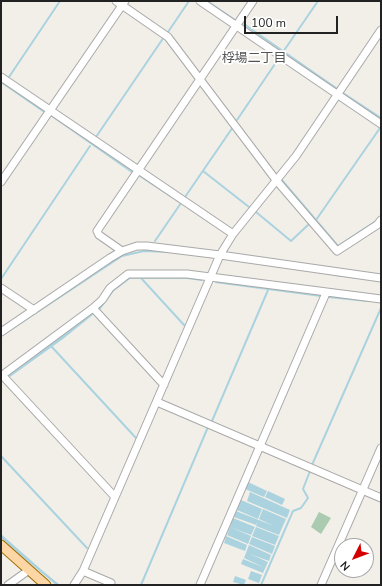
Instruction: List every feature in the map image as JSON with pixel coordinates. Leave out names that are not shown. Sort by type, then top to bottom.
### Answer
[{"type":"main road","points":[[1,545],[46,585]]},
{"type":"street","points":[[200,1],[381,124]]},
{"type":"street","points":[[122,251],[99,235],[97,231],[253,1]]},
{"type":"street","points":[[1,182],[121,2],[168,37],[276,180],[337,251],[380,224]]},
{"type":"street","points":[[74,585],[83,571],[220,255],[233,234],[296,156],[381,30]]},
{"type":"street","points":[[1,77],[233,234]]},
{"type":"street","points":[[1,332],[122,251],[147,246],[381,278]]},
{"type":"street","points":[[115,497],[2,376],[93,308],[102,300],[110,288],[128,274],[187,274],[381,299]]},
{"type":"street","points":[[1,288],[34,310]]},
{"type":"street","points":[[200,585],[326,293]]},
{"type":"street","points":[[93,308],[164,385]]},
{"type":"street","points":[[157,402],[381,498]]},
{"type":"street","points":[[321,585],[381,448]]},
{"type":"street","points":[[8,585],[29,570]]},
{"type":"street","points":[[83,571],[111,583]]},
{"type":"green space","points":[[319,512],[331,518],[321,534],[311,527]]},
{"type":"water","points":[[129,277],[188,277],[203,279],[202,281],[187,279],[130,279],[114,291],[100,310],[98,307],[105,302],[112,289]]},
{"type":"water","points":[[216,281],[322,295],[321,297],[215,283]]},
{"type":"water","points":[[92,312],[94,314],[63,339],[10,377],[8,375]]},
{"type":"water","points":[[248,482],[267,491],[264,497],[245,489]]},
{"type":"water","points":[[268,491],[285,499],[282,505],[265,497]]},
{"type":"water","points":[[250,492],[290,510],[287,518],[247,501]]},
{"type":"water","points":[[241,500],[262,509],[258,519],[237,510]]},
{"type":"water","points":[[263,509],[286,519],[279,535],[256,526],[258,521],[256,525],[234,517],[236,511],[274,526],[259,519]]},
{"type":"water","points":[[233,518],[255,527],[251,535],[230,527]]},
{"type":"water","points":[[230,527],[251,536],[248,544],[227,535]]},
{"type":"water","points":[[256,527],[279,536],[275,545],[252,536]]},
{"type":"water","points":[[1,534],[60,585],[56,585],[13,549],[1,538]]},
{"type":"water","points":[[226,536],[247,545],[245,551],[224,543]]},
{"type":"water","points":[[252,537],[275,546],[272,554],[249,544]]},
{"type":"water","points":[[249,545],[271,555],[269,561],[250,554],[268,562],[263,573],[241,564],[243,559],[265,568],[244,558]]},
{"type":"water","points":[[251,571],[262,575],[259,583],[248,579]]},
{"type":"water","points":[[235,576],[246,580],[244,585],[233,582]]},
{"type":"waterway","points":[[9,77],[60,1]]},
{"type":"waterway","points":[[168,32],[189,1]]},
{"type":"waterway","points":[[207,1],[235,20]]},
{"type":"waterway","points":[[283,52],[318,1]]},
{"type":"waterway","points":[[244,24],[336,88]]},
{"type":"waterway","points":[[96,137],[164,37]]},
{"type":"waterway","points":[[237,120],[279,58]]},
{"type":"waterway","points":[[1,82],[43,111]]},
{"type":"waterway","points":[[343,93],[381,118]]},
{"type":"waterway","points":[[52,116],[132,172]]},
{"type":"waterway","points":[[185,197],[233,127]]},
{"type":"waterway","points":[[316,220],[380,128]]},
{"type":"waterway","points":[[1,279],[90,146]]},
{"type":"waterway","points":[[203,171],[249,207]]},
{"type":"waterway","points":[[140,176],[181,203],[155,241]]},
{"type":"waterway","points":[[281,179],[338,246],[376,221]]},
{"type":"waterway","points":[[256,212],[291,241],[309,224]]},
{"type":"waterway","points":[[1,336],[122,256],[144,251],[171,252]]},
{"type":"waterway","points":[[335,275],[366,279]]},
{"type":"waterway","points":[[141,278],[184,325]]},
{"type":"waterway","points":[[212,421],[268,290]]},
{"type":"waterway","points":[[328,297],[368,301]]},
{"type":"waterway","points":[[312,465],[381,308]]},
{"type":"waterway","points":[[51,346],[136,438]]},
{"type":"waterway","points":[[141,585],[208,427]]},
{"type":"waterway","points":[[1,456],[87,548]]},
{"type":"waterway","points":[[261,585],[293,511],[301,508],[308,498],[303,489],[310,471]]},
{"type":"district","name":"桴場二丁目","points":[[254,59]]}]
